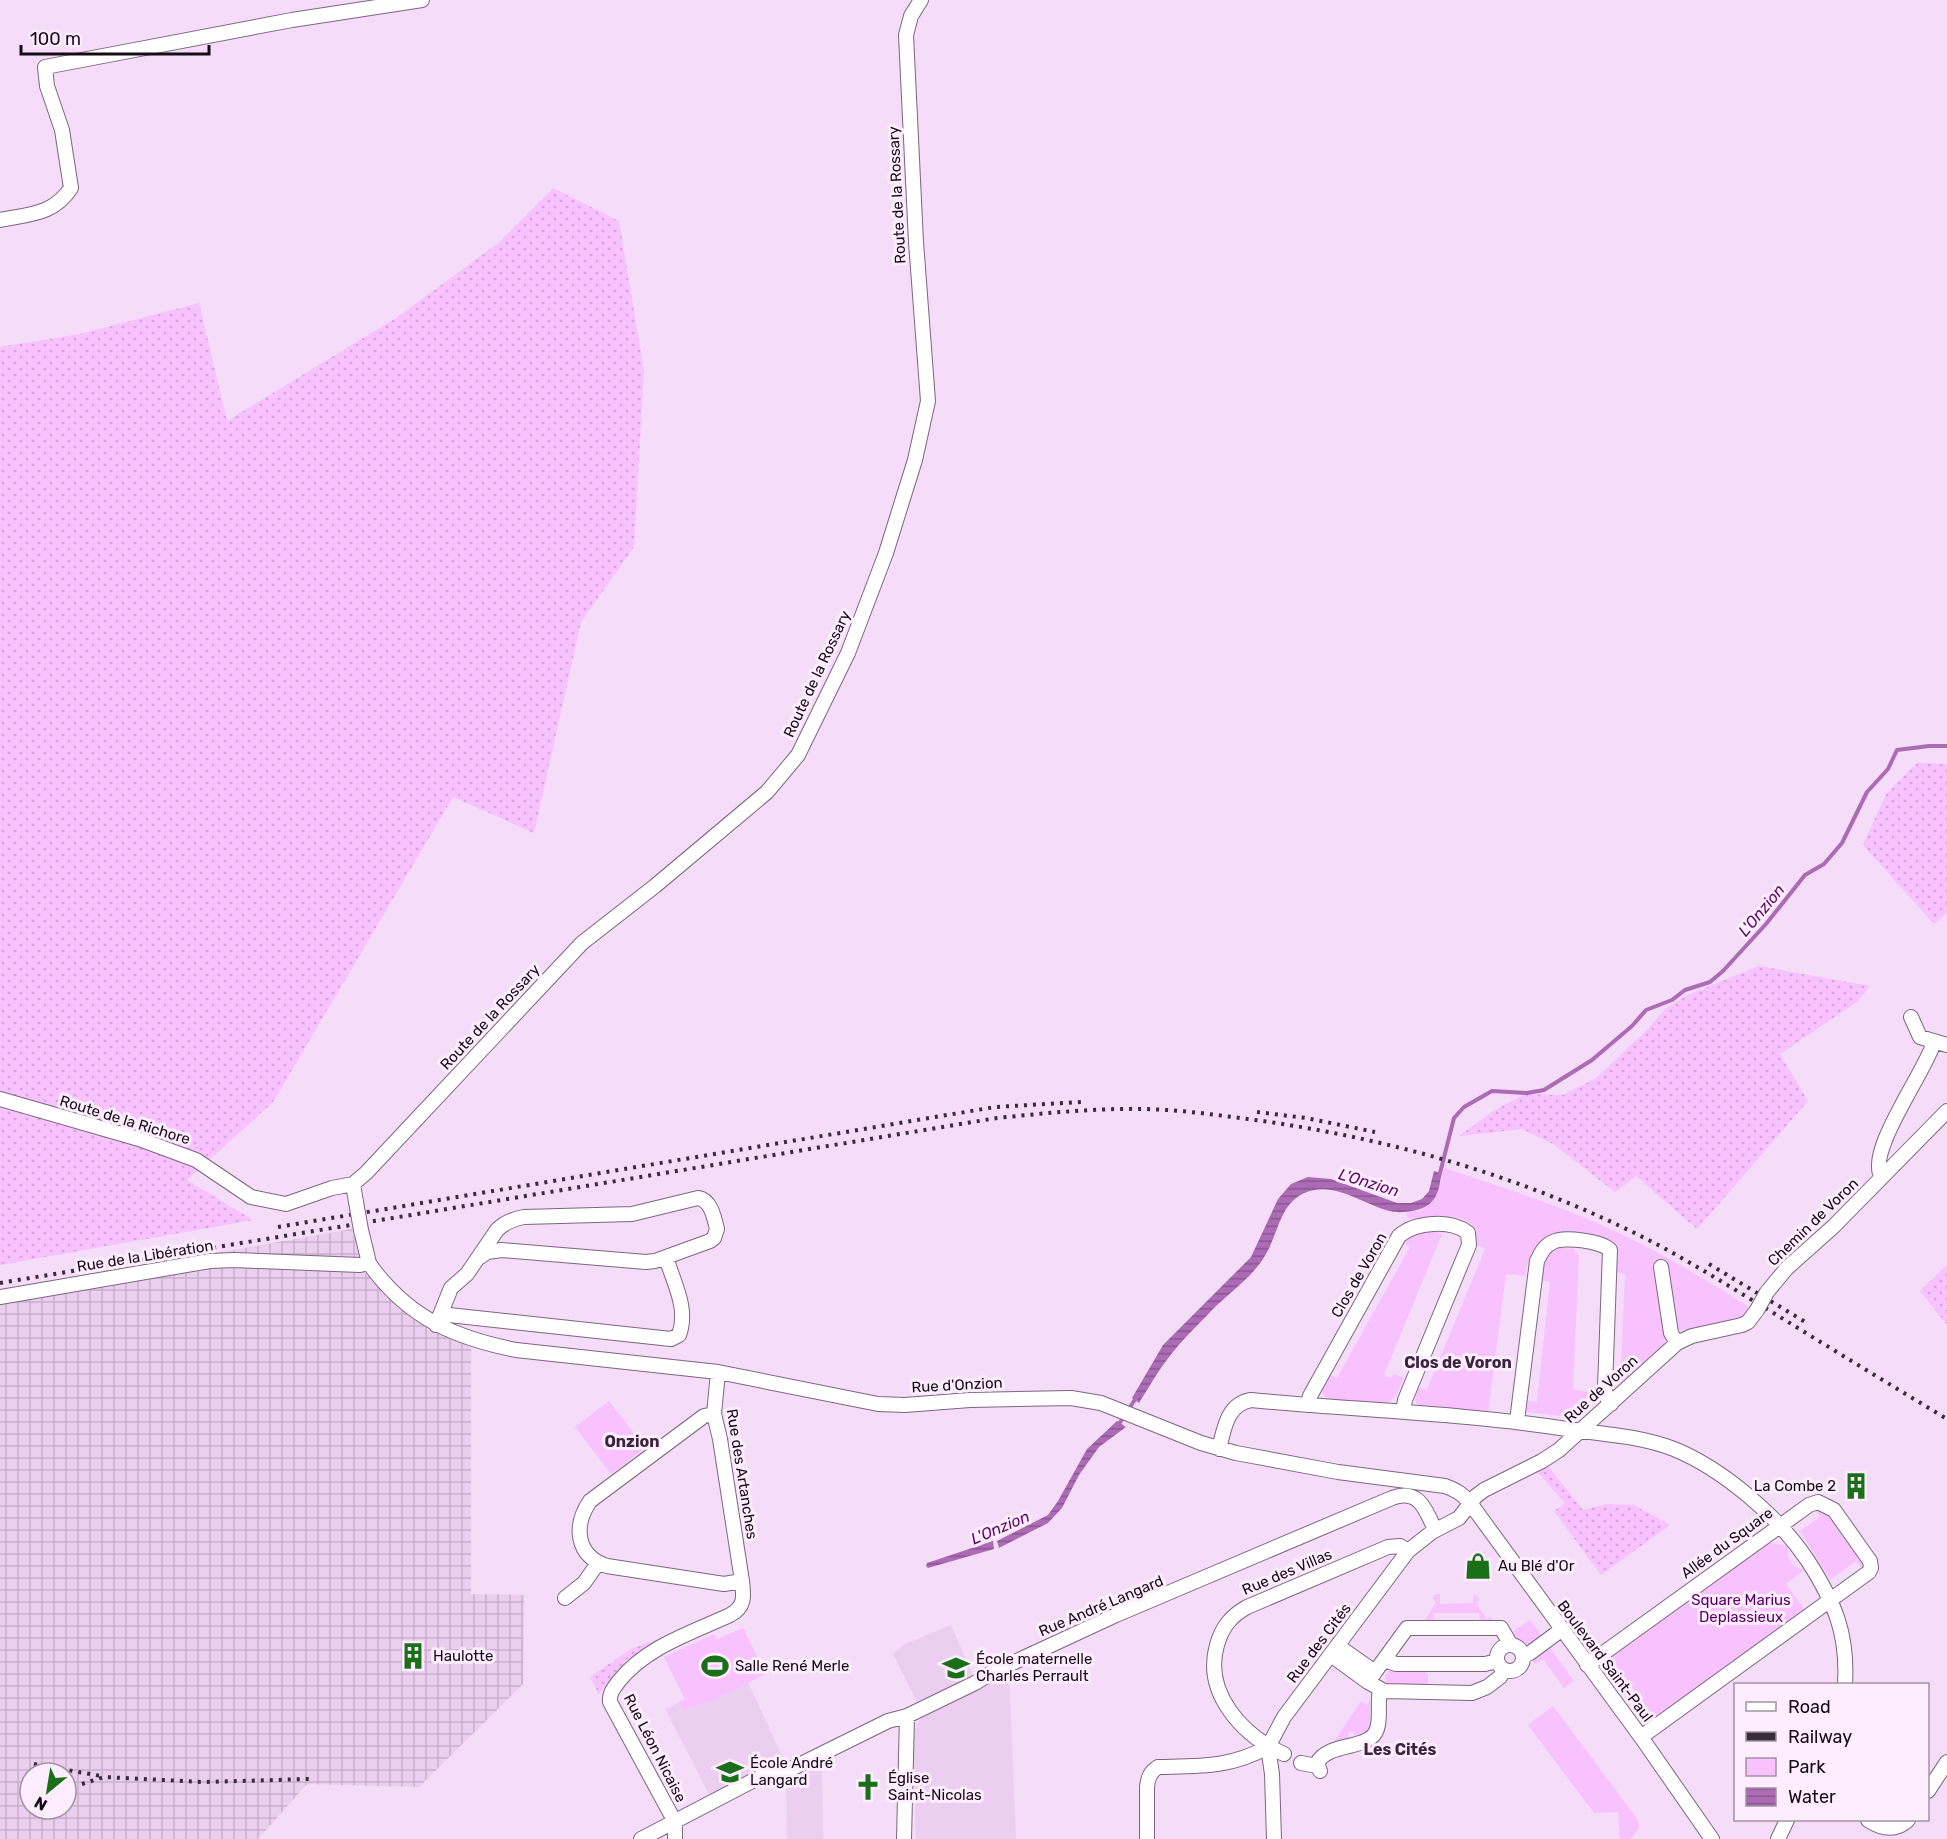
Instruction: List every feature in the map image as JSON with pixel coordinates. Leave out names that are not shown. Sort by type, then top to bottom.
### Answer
[{"type":"street","points":[[0,220],[47,211],[63,201],[72,188],[62,130],[47,86],[45,67],[292,20],[422,0]]},
{"type":"street","name":"Route de la Rossary","points":[[353,1184],[366,1173],[582,943],[655,886],[767,792],[798,755],[848,653],[886,553],[915,460],[928,401],[916,242],[906,36],[911,16],[921,0]]},
{"type":"street","name":"Chemin de Voron","points":[[1882,1177],[1879,1173],[1880,1157],[1893,1120],[1927,1062],[1941,1044],[1920,1037],[1911,1017]]},
{"type":"street","name":"Route de la Richore","points":[[0,1099],[139,1139],[196,1160],[251,1197],[286,1204],[332,1188],[353,1184]]},
{"type":"street","name":"Chemin de Voron","points":[[1757,1310],[1767,1292],[1787,1268],[1834,1226],[1947,1110]]},
{"type":"street","name":"Rue d'Onzion","points":[[353,1184],[369,1263],[388,1286],[437,1322],[466,1338],[516,1350],[718,1372],[878,1404],[905,1405],[970,1400],[1063,1398],[1101,1403],[1219,1449],[1338,1472],[1445,1486],[1463,1495],[1470,1503]]},
{"type":"street","points":[[437,1322],[454,1284],[467,1274],[503,1223],[513,1219],[634,1214],[703,1198],[711,1210],[717,1229],[714,1238],[655,1261],[636,1262],[502,1250],[487,1252],[480,1257]]},
{"type":"street","name":"Clos de Voron","points":[[1308,1405],[1310,1396],[1399,1236],[1418,1226],[1444,1224],[1457,1226],[1468,1233],[1469,1245],[1405,1400],[1403,1411]]},
{"type":"street","points":[[1517,1421],[1537,1261],[1546,1246],[1557,1240],[1565,1239],[1604,1245],[1610,1250],[1605,1388],[1606,1396],[1611,1404]]},
{"type":"street","points":[[437,1322],[449,1315],[675,1338],[681,1328],[682,1309],[666,1257]]},
{"type":"street","name":"Rue de la Libération","points":[[0,1297],[210,1261],[360,1265],[369,1263]]},
{"type":"street","points":[[1661,1267],[1671,1333],[1677,1343]]},
{"type":"street","name":"Rue de Voron","points":[[1470,1503],[1492,1485],[1542,1461],[1581,1431],[1677,1343],[1692,1336],[1742,1325],[1748,1322],[1757,1310]]},
{"type":"street","name":"Rue des Artanches","points":[[718,1372],[714,1414],[720,1438],[742,1581]]},
{"type":"street","points":[[1219,1449],[1228,1416],[1240,1403],[1251,1400],[1517,1421],[1642,1439],[1676,1450],[1740,1489],[1780,1525],[1803,1554],[1830,1599],[1840,1624],[1844,1644],[1845,1683]]},
{"type":"street","points":[[714,1414],[704,1416],[590,1502],[580,1518],[579,1536],[583,1547],[598,1563],[724,1584],[742,1581]]},
{"type":"street","name":"Rue André Langard","points":[[641,1839],[758,1778],[773,1772],[791,1769],[888,1721],[907,1716],[975,1683],[991,1672],[1116,1615],[1399,1496],[1409,1495],[1419,1500],[1427,1511],[1435,1530]]},
{"type":"street","name":"Allée du Square","points":[[1587,1665],[1809,1505],[1818,1502],[1834,1510],[1870,1561],[1869,1572],[1641,1737]]},
{"type":"street","name":"Rue des Cités","points":[[1268,1747],[1284,1717],[1408,1551],[1435,1530],[1459,1518],[1470,1503]]},
{"type":"street","name":"Boulevard Saint-Paul","points":[[1470,1503],[1641,1737],[1712,1839]]},
{"type":"street","name":"Rue des Villas","points":[[1284,1754],[1268,1747],[1235,1718],[1217,1687],[1214,1668],[1215,1651],[1226,1623],[1247,1607],[1388,1547],[1400,1546],[1408,1551]]},
{"type":"street","points":[[565,1598],[589,1578],[598,1563]]},
{"type":"street","name":"Rue Léon Nicaise","points":[[675,1822],[610,1702],[610,1694],[640,1659],[737,1611],[743,1603],[742,1581]]},
{"type":"street","points":[[1301,1763],[1318,1769],[1318,1760],[1324,1754],[1366,1740],[1376,1733],[1378,1724],[1374,1681],[1384,1660],[1407,1628],[1501,1628],[1511,1645],[1518,1648],[1523,1656],[1518,1668],[1512,1671],[1500,1666],[1485,1664],[1432,1678],[1374,1681],[1334,1651]]},
{"type":"street","points":[[1523,1656],[1561,1630]]},
{"type":"street","points":[[1384,1660],[1478,1692],[1500,1677],[1499,1650],[1511,1645]]},
{"type":"street","points":[[904,1839],[907,1716]]},
{"type":"street","points":[[1147,1839],[1147,1787],[1153,1770],[1158,1767],[1224,1764],[1268,1747],[1272,1774],[1274,1839]]},
{"type":"street","points":[[1929,1789],[1947,1762]]},
{"type":"street","points":[[1778,1839],[1787,1821]]},
{"type":"street","points":[[1870,1821],[1885,1828],[1902,1826],[1907,1821]]},
{"type":"street","points":[[675,1822],[675,1839]]},
{"type":"shaded area","points":[[352,1229],[363,1271],[413,1319],[471,1347],[471,1594],[524,1595],[523,1684],[419,1787],[307,1784],[258,1839],[0,1839],[0,1291]]},
{"type":"shaded area","points":[[951,1625],[973,1676],[917,1702],[893,1654],[905,1644]]},
{"type":"shaded area","points":[[1009,1672],[1016,1839],[916,1839],[913,1730],[928,1707]]},
{"type":"shaded area","points":[[748,1682],[784,1760],[711,1798],[665,1709],[679,1702],[683,1710],[690,1708]]},
{"type":"shaded area","points":[[822,1760],[823,1839],[787,1839],[786,1777]]},
{"type":"green space","points":[[553,188],[619,221],[644,371],[634,547],[581,622],[534,833],[453,797],[273,1102],[187,1180],[253,1220],[0,1265],[0,347],[80,334],[199,303],[227,421],[396,318],[497,244]]},
{"type":"green space","points":[[1917,763],[1947,764],[1947,913],[1934,924],[1863,845],[1886,794]]},
{"type":"green space","points":[[1759,966],[1870,986],[1858,1001],[1780,1054],[1808,1101],[1697,1229],[1636,1176],[1615,1192],[1553,1144],[1522,1129],[1459,1136],[1495,1110],[1525,1094],[1563,1095],[1596,1078],[1647,1030],[1665,1009],[1685,996]]},
{"type":"green space","points":[[1444,1168],[1546,1203],[1621,1234],[1713,1284],[1752,1309],[1740,1320],[1679,1331],[1665,1261],[1655,1262],[1667,1339],[1662,1347],[1625,1380],[1619,1382],[1614,1379],[1613,1369],[1621,1368],[1625,1274],[1615,1272],[1614,1245],[1607,1239],[1565,1234],[1554,1235],[1544,1239],[1536,1247],[1529,1259],[1525,1276],[1506,1274],[1488,1413],[1419,1406],[1415,1400],[1418,1387],[1427,1390],[1485,1249],[1476,1245],[1476,1233],[1471,1225],[1463,1220],[1441,1216],[1409,1219],[1405,1213],[1422,1210],[1441,1182]]},
{"type":"green space","points":[[1431,1230],[1442,1234],[1384,1375],[1391,1378],[1393,1374],[1404,1378],[1395,1396],[1386,1404],[1327,1399],[1321,1391],[1328,1374],[1337,1378],[1410,1247],[1401,1242],[1409,1235]]},
{"type":"green space","points":[[1560,1248],[1575,1249],[1575,1254],[1579,1254],[1573,1390],[1592,1392],[1590,1410],[1579,1418],[1526,1412],[1528,1401],[1537,1402],[1550,1282],[1541,1280],[1543,1265],[1550,1253]]},
{"type":"green space","points":[[1947,1265],[1947,1325],[1920,1291]]},
{"type":"green space","points":[[609,1401],[645,1448],[611,1474],[575,1427]]},
{"type":"green space","points":[[1547,1465],[1583,1510],[1606,1504],[1634,1505],[1670,1525],[1601,1575],[1554,1511],[1565,1503],[1534,1468]]},
{"type":"green space","points":[[1814,1508],[1827,1510],[1866,1566],[1863,1569],[1856,1561],[1830,1580],[1800,1531],[1820,1517]]},
{"type":"green space","name":"Square Marius Deplassieux","points":[[1766,1542],[1788,1546],[1791,1562],[1804,1570],[1786,1584],[1805,1610],[1654,1719],[1643,1718],[1640,1702],[1633,1688],[1622,1676],[1608,1669],[1608,1657]]},
{"type":"green space","points":[[1440,1594],[1440,1604],[1473,1603],[1474,1594],[1480,1600],[1476,1603],[1487,1619],[1491,1617],[1492,1621],[1480,1622],[1479,1613],[1433,1613],[1433,1622],[1423,1623],[1436,1602],[1432,1598]]},
{"type":"green space","points":[[1530,1620],[1543,1637],[1526,1646],[1519,1643],[1511,1633]]},
{"type":"green space","name":"Salle René Merle","points":[[743,1628],[766,1674],[710,1701],[683,1710],[679,1702],[685,1699],[664,1657],[714,1634],[717,1639]]},
{"type":"green space","points":[[672,1634],[626,1660],[599,1694],[590,1677],[631,1649]]},
{"type":"green space","points":[[1549,1647],[1574,1681],[1564,1688],[1543,1659],[1535,1664],[1533,1661],[1533,1658]]},
{"type":"green space","points":[[1390,1670],[1424,1671],[1428,1674],[1428,1685],[1387,1685],[1385,1675]]},
{"type":"green space","points":[[1370,1700],[1370,1733],[1355,1737],[1353,1731],[1348,1733],[1349,1739],[1333,1743],[1361,1701],[1367,1705]]},
{"type":"green space","points":[[1553,1706],[1638,1820],[1639,1828],[1631,1839],[1620,1839],[1618,1812],[1594,1813],[1528,1725]]},
{"type":"water","points":[[1434,1171],[1441,1173],[1437,1193],[1426,1207],[1412,1211],[1390,1211],[1328,1189],[1318,1189],[1298,1197],[1281,1218],[1266,1254],[1255,1270],[1179,1345],[1139,1403],[1132,1398],[1163,1345],[1251,1257],[1278,1199],[1291,1184],[1308,1177],[1331,1179],[1397,1203],[1411,1203],[1422,1199],[1429,1191]]},
{"type":"water","points":[[1117,1421],[1126,1427],[1099,1447],[1079,1475],[1062,1508],[1048,1523],[999,1548],[997,1541],[1048,1515],[1087,1449]]},
{"type":"water","points":[[993,1541],[994,1549],[928,1568],[926,1566],[927,1563]]},
{"type":"waterway","name":"L'Onzion","points":[[1439,1177],[1454,1118],[1464,1107],[1492,1091],[1527,1093],[1544,1090],[1592,1060],[1632,1026],[1646,1010],[1672,1000],[1685,990],[1710,982],[1766,924],[1805,875],[1824,864],[1842,843],[1867,792],[1888,769],[1897,750],[1947,746]]},
{"type":"waterway","name":"L'Onzion","points":[[1117,1427],[1136,1398]]},
{"type":"railway","points":[[278,1227],[995,1107],[1081,1102]]},
{"type":"railway","points":[[0,1283],[997,1118],[1108,1109],[1175,1111],[1263,1121],[1366,1140],[1468,1167],[1566,1202],[1662,1247],[1947,1419]]},
{"type":"railway","points":[[1257,1112],[1306,1118],[1375,1132]]},
{"type":"railway","points":[[1709,1264],[1807,1323]]},
{"type":"railway","points":[[78,1772],[101,1776]]},
{"type":"railway","points":[[82,1784],[104,1777],[203,1782],[310,1779]]},
{"type":"place","name":"La Combe 2","points":[[1856,1486]]},
{"type":"place","name":"Au Blé d'Or","points":[[1478,1566]]},
{"type":"place","name":"Haulotte","points":[[413,1656]]},
{"type":"place","name":"Salle René Merle","points":[[715,1666]]},
{"type":"place","name":"École maternelle Charles Perrault","points":[[956,1668]]},
{"type":"place","name":"École André Langard","points":[[730,1772]]},
{"type":"place","name":"Église Saint-Nicolas","points":[[868,1787]]},
{"type":"district","name":"Clos de Voron","points":[[1458,1362]]},
{"type":"district","name":"Onzion","points":[[632,1441]]},
{"type":"district","name":"Les Cités","points":[[1400,1749]]}]
